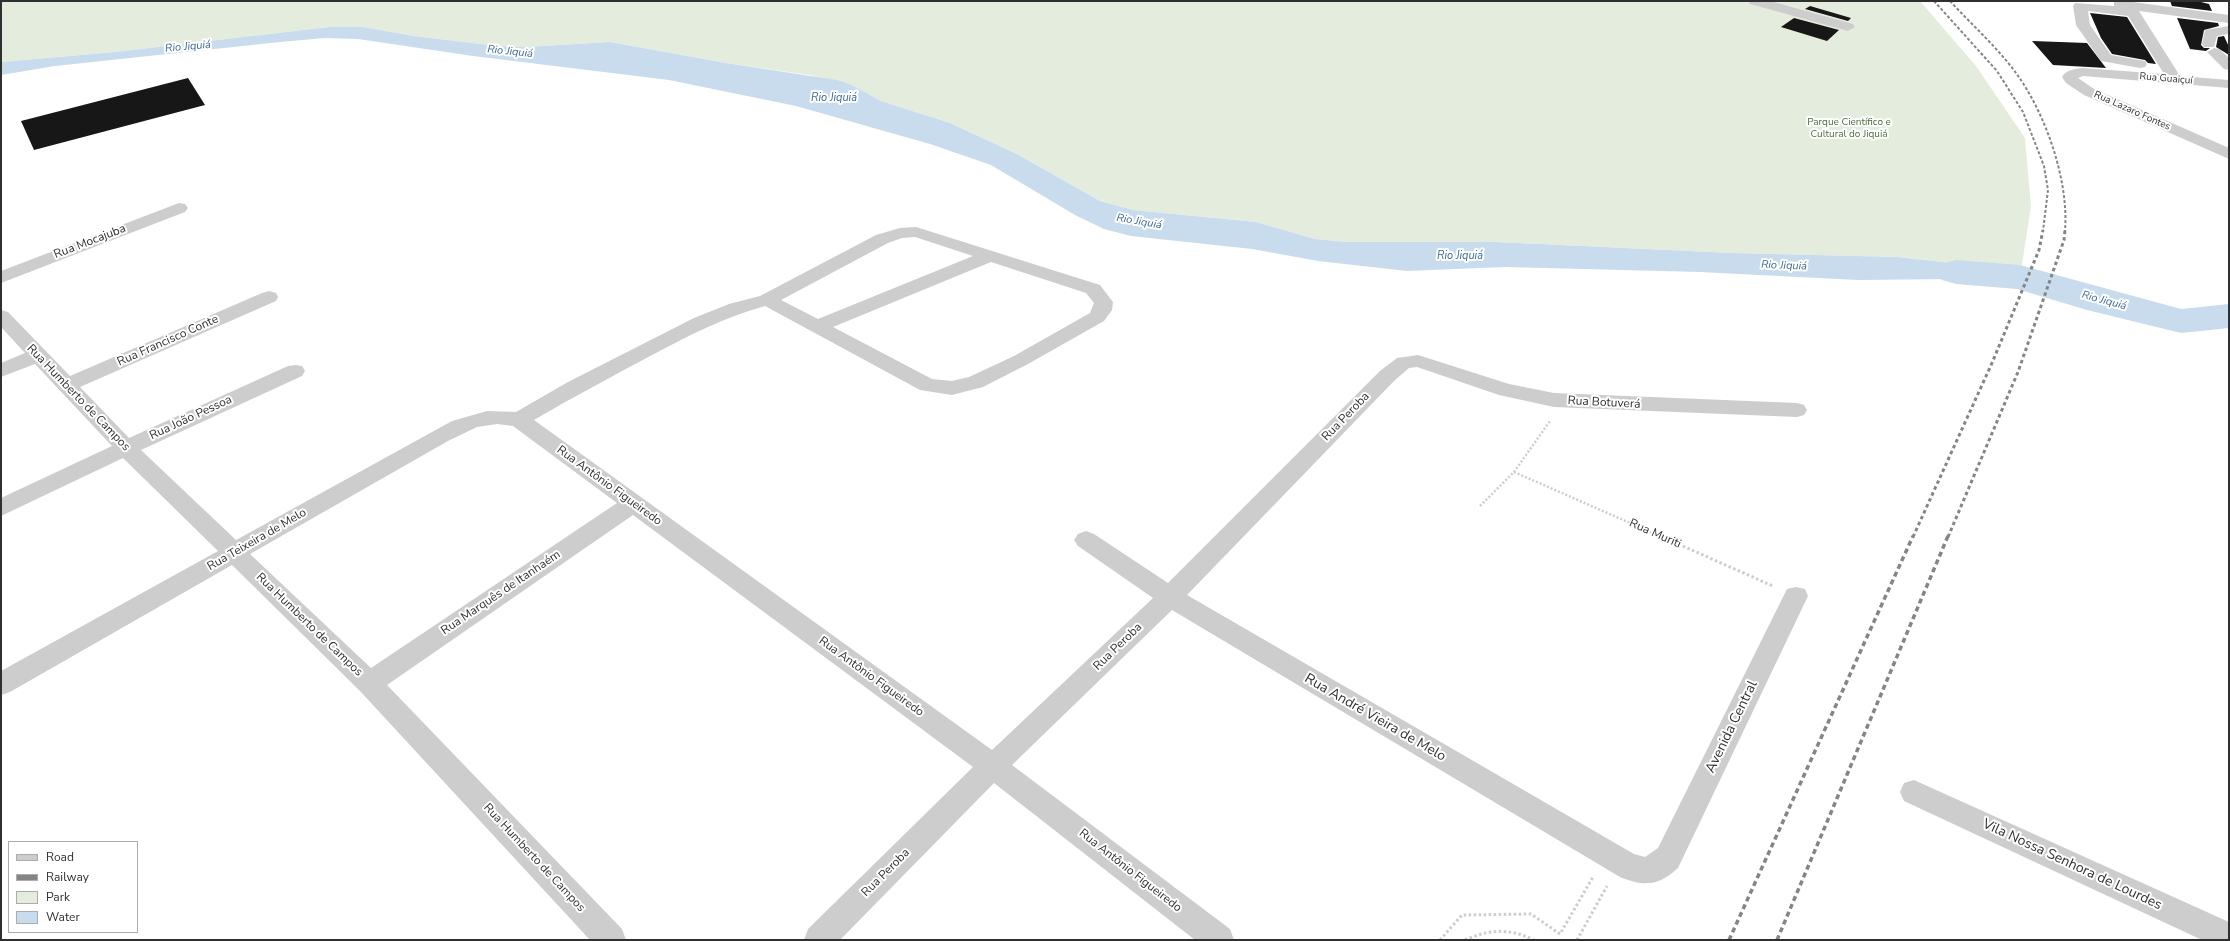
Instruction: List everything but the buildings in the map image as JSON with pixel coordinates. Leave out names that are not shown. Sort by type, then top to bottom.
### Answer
[{"type":"street","points":[[1755,1],[1848,27]]},
{"type":"street","points":[[2099,1],[2229,19]]},
{"type":"street","points":[[2080,6],[2133,12],[2172,74],[2106,58],[2083,25],[2080,6]]},
{"type":"street","points":[[2229,30],[2210,33],[2212,48],[2229,66]]},
{"type":"street","name":"Rua Lazaro Fontes","points":[[2102,74],[2083,72],[2075,73],[2069,77],[2089,92],[2224,149]]},
{"type":"street","name":"Rua Guaiçuí","points":[[2102,74],[2172,74],[2229,84]]},
{"type":"street","name":"Rua Mocajuba","points":[[1,277],[179,208]]},
{"type":"street","points":[[519,420],[575,387],[701,322],[736,308],[768,300],[882,239],[900,233],[916,232],[1093,289],[1104,302],[1102,310],[1097,317],[1021,360],[976,382],[952,388],[927,385],[768,300]]},
{"type":"street","points":[[818,326],[991,256]]},
{"type":"street","name":"Rua Francisco Conte","points":[[67,385],[269,297]]},
{"type":"street","name":"Rua Humberto de Campos","points":[[1,316],[126,448],[369,682],[611,940]]},
{"type":"street","points":[[1,371],[38,355]]},
{"type":"street","name":"Rua Botuverá","points":[[1418,361],[1506,390],[1554,400],[1796,410]]},
{"type":"street","name":"Rua Peroba","points":[[819,940],[993,766],[1170,597],[1387,376],[1404,362],[1418,361]]},
{"type":"street","name":"Rua João Pessoa","points":[[1,508],[126,448],[295,370]]},
{"type":"street","name":"Rua Teixeira de Melo","points":[[1,684],[460,425],[475,419],[489,416],[502,416],[519,420]]},
{"type":"street","name":"Rua Antônio Figueiredo","points":[[519,420],[993,766],[1220,940]]},
{"type":"street","name":"Rua Marquês de Itanhaém","points":[[369,682],[633,504]]},
{"type":"street","name":"Rua André Vieira de Melo","points":[[1086,540],[1170,597],[1636,871],[1644,872],[1660,867],[1668,858]]},
{"type":"street","name":"Avenida Central","points":[[1668,858],[1796,596]]},
{"type":"street","name":"Vila Nossa Senhora de Lourdes","points":[[1914,792],[2229,937]]},
{"type":"path","points":[[1480,506],[1514,472],[1549,425],[1554,400]]},
{"type":"path","name":"Rua Muriti","points":[[1514,472],[1796,596]]},
{"type":"path","points":[[1440,940],[1462,915],[1531,914],[1560,934],[1607,854]]},
{"type":"path","points":[[1577,940],[1607,885],[1593,877]]},
{"type":"path","points":[[1465,940],[1486,931],[1516,931],[1534,940]]},
{"type":"green space","name":"Parque Científico e Cultural do Jiquiá","points":[[1,1],[1920,1],[1976,66],[2025,138],[2031,206],[2021,271],[1898,257],[1733,253],[1496,242],[1347,242],[1315,239],[1256,222],[1133,210],[1100,201],[1017,154],[950,123],[881,101],[852,85],[809,75],[726,63],[610,42],[525,47],[497,46],[414,36],[363,27],[329,27],[115,52],[1,62]]},
{"type":"water","name":"Rio Jiquiá","points":[[329,27],[363,27],[414,36],[497,46],[525,47],[610,42],[726,63],[837,80],[852,85],[881,101],[950,123],[1017,154],[1100,201],[1133,210],[1256,222],[1315,239],[1347,242],[1496,242],[1733,253],[1898,257],[2021,271],[2019,281],[1954,279],[1858,280],[1700,272],[1505,267],[1407,271],[1318,261],[1252,249],[1131,236],[1104,229],[1075,215],[991,165],[930,144],[796,106],[669,80],[473,56],[358,39],[325,38],[280,42],[55,66],[1,75],[1,62],[115,52]]},
{"type":"waterway","name":"Rio Jiquiá","points":[[1956,272],[2020,277],[2101,301],[2181,321],[2229,316]]},
{"type":"railway","points":[[1934,1],[1997,71],[2023,112],[2044,166],[2048,190],[2043,231]]},
{"type":"railway","points":[[1950,1],[2009,63],[2037,108],[2046,128],[2059,170],[2063,191],[2065,230]]},
{"type":"railway","points":[[1913,537],[1992,363],[2039,250],[2043,230]]},
{"type":"railway","points":[[1948,537],[2018,372],[2064,240],[2065,230]]},
{"type":"railway","points":[[1729,940],[1913,536]]},
{"type":"railway","points":[[1777,940],[1948,536]]}]
